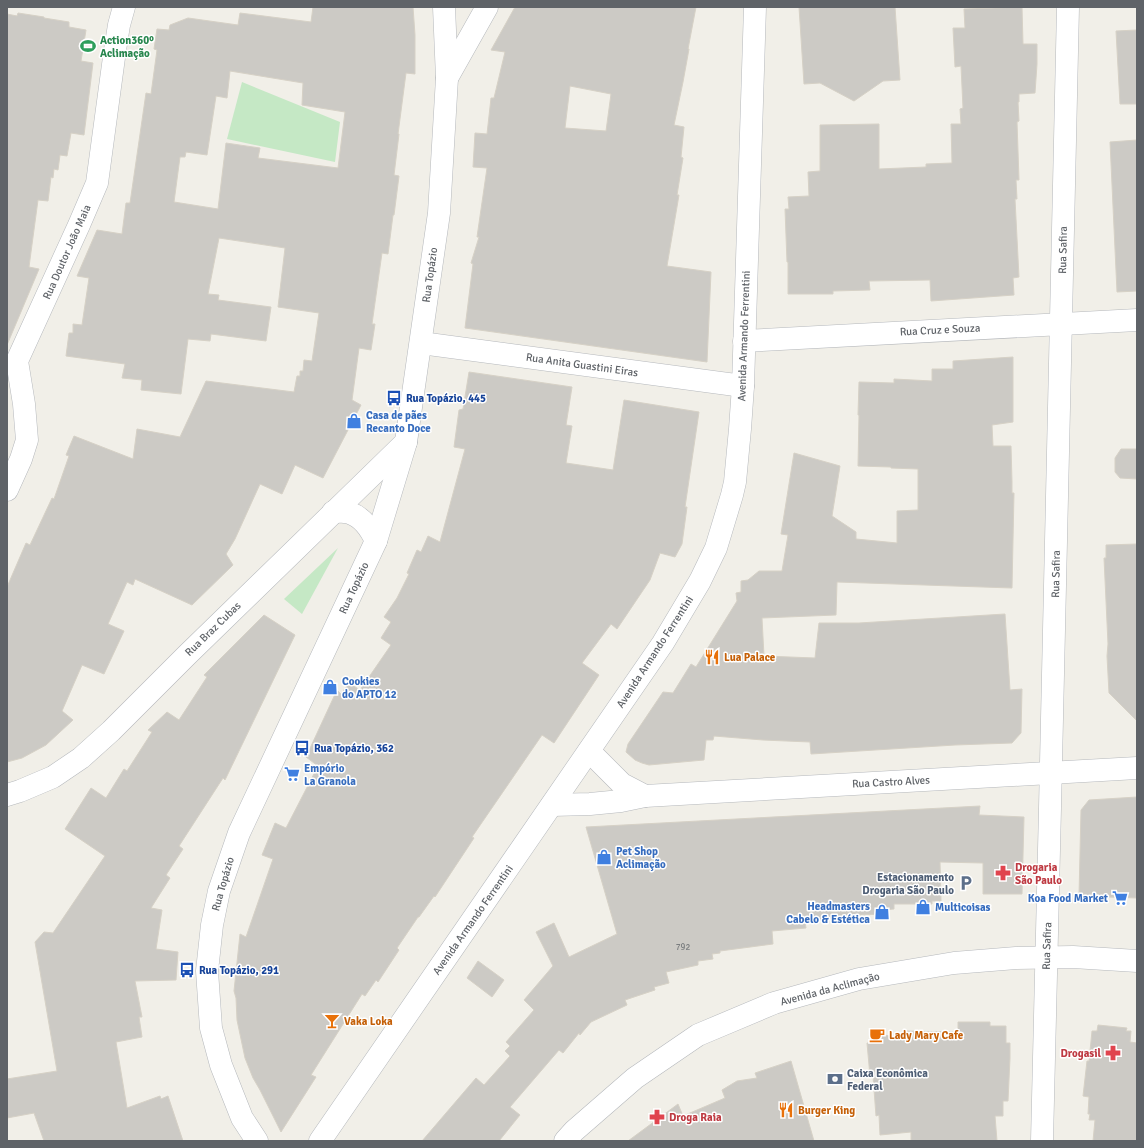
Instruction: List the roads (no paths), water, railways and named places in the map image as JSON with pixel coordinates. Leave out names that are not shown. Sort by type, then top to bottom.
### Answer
[{"type":"street","name":"Rua Doutor João Maia","points":[[7,490],[21,459],[27,440],[24,404],[12,360],[80,225],[98,183],[116,43],[124,7]]},
{"type":"street","name":"Rua Topázio","points":[[257,1141],[242,1118],[221,1065],[210,1028],[207,971],[212,925],[219,891],[239,833],[376,541],[406,442],[439,213],[447,78],[444,7]]},
{"type":"street","points":[[447,78],[487,7]]},
{"type":"street","name":"Avenida Armando Ferrentini","points":[[320,1141],[667,638],[700,581],[716,548],[735,482],[740,429],[743,386],[755,7]]},
{"type":"street","name":"Rua Safira","points":[[1042,1141],[1068,7]]},
{"type":"street","name":"Rua Cruz e Souza","points":[[744,341],[1137,320]]},
{"type":"street","name":"Rua Anita Guastini Eiras","points":[[421,343],[743,386]]},
{"type":"street","name":"Rua Braz Cubas","points":[[7,794],[20,791],[53,777],[81,758],[111,731],[406,442]]},
{"type":"street","points":[[333,512],[350,513],[371,530],[376,541]]},
{"type":"street","points":[[589,751],[622,784],[645,796]]},
{"type":"street","name":"Rua Castro Alves","points":[[552,805],[622,801],[645,796],[1137,768]]},
{"type":"street","name":"Avenida da Aclimação","points":[[565,1141],[574,1131],[635,1078],[698,1035],[774,1004],[859,979],[954,963],[1046,957],[1137,961]]},
{"type":"place","name":"Action360º Aclimação","points":[[88,46]]},
{"type":"place","name":"Rua Topázio, 445","points":[[394,398]]},
{"type":"place","name":"Casa de pães Recanto Doce","points":[[354,421]]},
{"type":"place","name":"Lua Palace","points":[[712,657]]},
{"type":"place","name":"Cookies do APTO 12","points":[[330,687]]},
{"type":"place","name":"Rua Topázio, 362","points":[[302,748]]},
{"type":"place","name":"Empório La Granola","points":[[292,774]]},
{"type":"place","name":"Pet Shop Aclimação","points":[[604,857]]},
{"type":"place","name":"Drogaria São Paulo","points":[[1003,873]]},
{"type":"place","name":"Estacionamento Drogaria São Paulo","points":[[966,883]]},
{"type":"place","name":"Koa Food Market","points":[[1120,898]]},
{"type":"place","name":"Multicoisas","points":[[923,907]]},
{"type":"place","name":"Headmasters Cabelo & Estética","points":[[882,912]]},
{"type":"place","name":"Rua Topázio, 291","points":[[187,970]]},
{"type":"place","name":"Vaka Loka","points":[[332,1021]]},
{"type":"place","name":"Lady Mary Cafe","points":[[877,1035]]},
{"type":"place","name":"Drogasil","points":[[1113,1053]]},
{"type":"place","name":"Caixa Econômica Federal","points":[[835,1079]]},
{"type":"place","name":"Burger King","points":[[786,1110]]},
{"type":"place","name":"Droga Raia","points":[[657,1117]]}]
